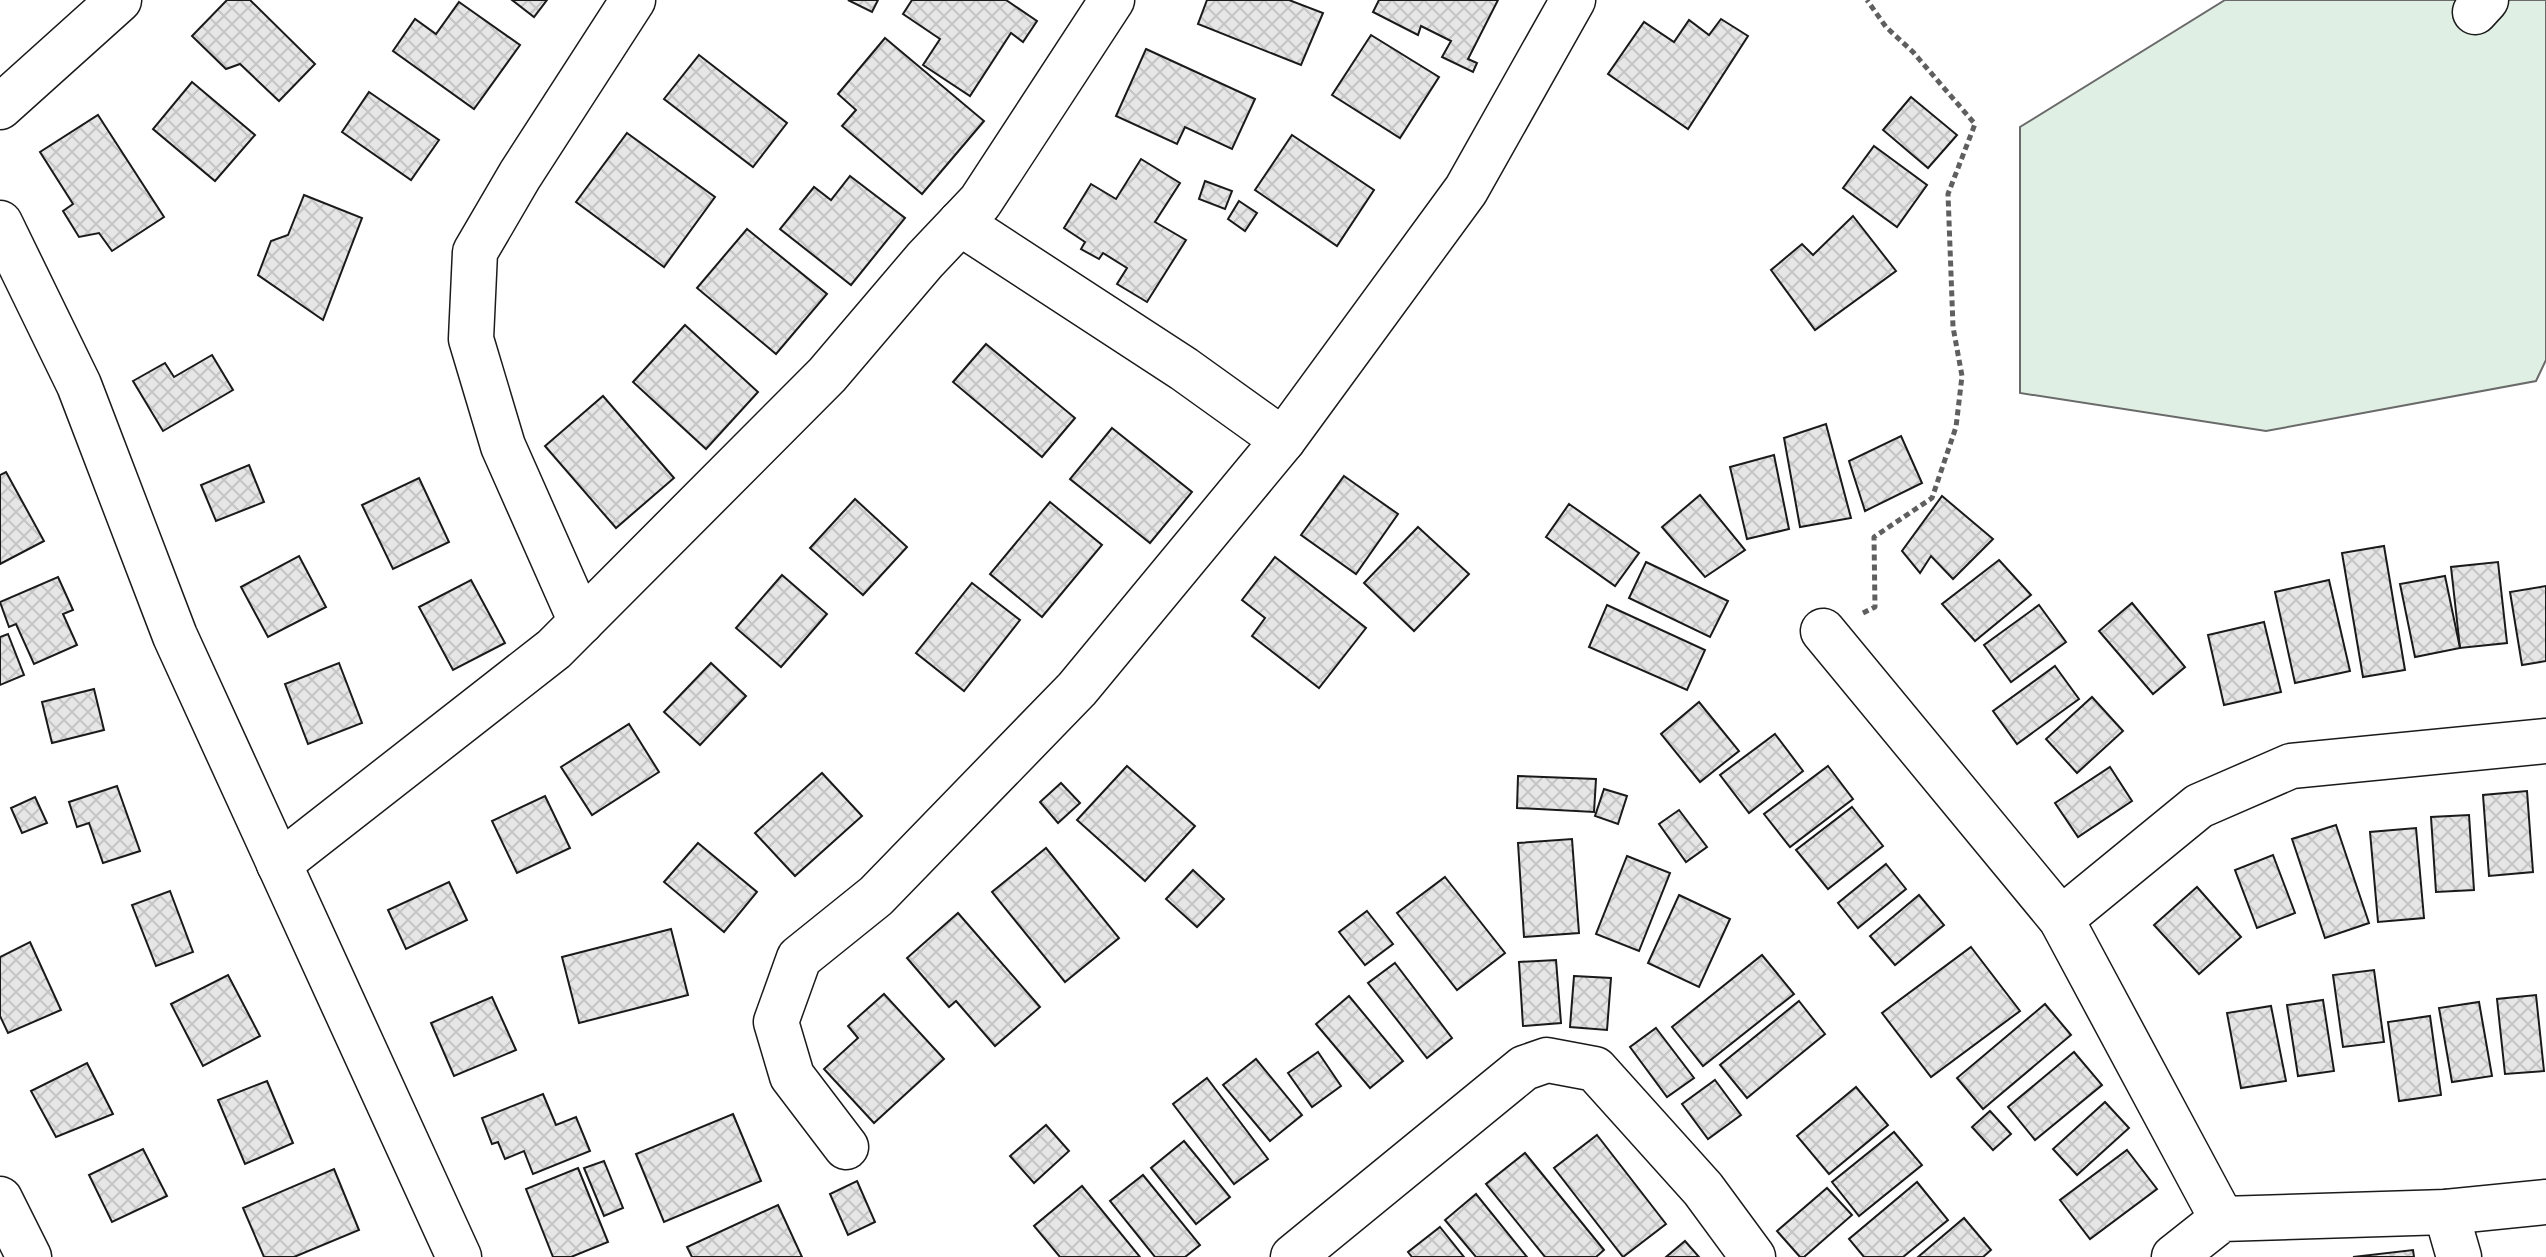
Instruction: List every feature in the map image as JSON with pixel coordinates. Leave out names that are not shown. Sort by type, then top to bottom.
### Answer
[{"type":"street","points":[[0,107],[119,0]]},
{"type":"street","points":[[581,622],[503,446],[471,339],[475,252],[520,175],[633,0]]},
{"type":"street","points":[[279,864],[554,649],[827,375],[980,202],[1112,0]]},
{"type":"street","points":[[846,1147],[792,1076],[776,1022],[799,958],[876,896],[1077,689],[1283,440],[1466,190],[1573,0]]},
{"type":"street","points":[[0,223],[79,385],[175,636],[459,1257]]},
{"type":"street","points":[[960,223],[1184,369],[1283,440]]},
{"type":"street","points":[[1823,631],[2061,919],[2222,1219]]},
{"type":"street","points":[[2061,919],[2199,806],[2291,766],[2546,741]]},
{"type":"street","points":[[1293,1257],[1524,1068],[1547,1060],[1595,1069],[1703,1189],[1753,1257]]},
{"type":"street","points":[[0,1199],[29,1257]]},
{"type":"street","points":[[2174,1257],[2222,1219],[2446,1212],[2546,1202]]},
{"type":"street","points":[[2446,1212],[2459,1257]]},
{"type":"path","points":[[1823,631],[1875,607],[1874,537],[1932,498],[1956,427],[1962,376],[1953,327],[1948,194],[1975,124],[1913,52],[1886,27],[1867,0]]},
{"type":"green space","points":[[2225,0],[2546,0],[2546,360],[2536,381],[2266,431],[2020,393],[2020,127]]},
{"type":"building","points":[[227,0],[250,0],[315,64],[279,101],[240,64],[226,69],[192,36]]},
{"type":"building","points":[[512,0],[547,0],[534,17]]},
{"type":"building","points":[[848,0],[878,0],[872,12]]},
{"type":"building","points":[[912,0],[1006,0],[1037,21],[1023,42],[1011,33],[970,96],[923,65],[940,39],[903,14]]},
{"type":"building","points":[[1207,0],[1289,0],[1323,13],[1301,65],[1198,24]]},
{"type":"building","points":[[1379,0],[1498,0],[1468,59],[1477,63],[1473,72],[1442,57],[1451,41],[1421,26],[1418,35],[1373,12]]},
{"type":"building","points":[[459,2],[520,45],[474,109],[393,51],[415,19],[436,34]]},
{"type":"building","points":[[1721,19],[1748,36],[1688,129],[1608,74],[1644,22],[1674,42],[1689,20],[1709,35]]},
{"type":"building","points":[[1371,35],[1439,77],[1400,138],[1332,95]]},
{"type":"building","points":[[885,38],[984,121],[922,194],[842,126],[856,110],[838,94]]},
{"type":"building","points":[[1146,49],[1255,99],[1232,149],[1185,127],[1177,144],[1116,116]]},
{"type":"building","points":[[699,55],[787,123],[753,167],[664,99]]},
{"type":"building","points":[[192,82],[255,135],[215,181],[153,129]]},
{"type":"building","points":[[369,92],[439,140],[411,180],[342,132]]},
{"type":"building","points":[[1911,97],[1957,135],[1928,168],[1883,130]]},
{"type":"building","points":[[98,115],[164,217],[112,251],[99,233],[79,237],[63,211],[73,204],[40,152]]},
{"type":"building","points":[[627,133],[715,197],[664,267],[576,202]]},
{"type":"building","points":[[1292,135],[1374,190],[1337,246],[1255,190]]},
{"type":"building","points":[[1874,146],[1927,185],[1897,227],[1843,188]]},
{"type":"building","points":[[1141,159],[1180,183],[1155,222],[1186,240],[1147,302],[1117,284],[1127,268],[1103,253],[1099,259],[1081,249],[1085,242],[1064,228],[1091,184],[1116,199]]},
{"type":"building","points":[[850,176],[905,218],[851,285],[780,229],[814,187],[831,200]]},
{"type":"building","points":[[1205,181],[1232,191],[1225,209],[1199,199]]},
{"type":"building","points":[[304,195],[362,218],[323,320],[258,275],[271,241],[288,235]]},
{"type":"building","points":[[1239,201],[1257,213],[1245,231],[1228,219]]},
{"type":"building","points":[[1853,216],[1896,271],[1815,330],[1771,270],[1802,244],[1813,255]]},
{"type":"building","points":[[747,229],[827,294],[776,354],[697,288]]},
{"type":"building","points":[[685,325],[758,392],[706,449],[633,382]]},
{"type":"building","points":[[986,344],[1075,418],[1042,457],[953,382]]},
{"type":"building","points":[[212,355],[233,390],[163,431],[133,381],[165,363],[174,377]]},
{"type":"building","points":[[603,396],[674,478],[616,528],[545,446]]},
{"type":"building","points":[[1826,424],[1851,518],[1800,527],[1784,438]]},
{"type":"building","points":[[1112,428],[1192,492],[1150,543],[1070,479]]},
{"type":"building","points":[[1901,436],[1922,483],[1865,511],[1849,461]]},
{"type":"building","points":[[1774,455],[1789,529],[1747,539],[1730,467]]},
{"type":"building","points":[[249,465],[264,502],[216,521],[201,485]]},
{"type":"building","points":[[6,472],[44,541],[0,564],[0,475]]},
{"type":"building","points":[[1344,476],[1398,514],[1356,574],[1301,535]]},
{"type":"building","points":[[419,478],[449,542],[393,569],[362,505]]},
{"type":"building","points":[[1700,495],[1745,550],[1705,577],[1662,527]]},
{"type":"building","points":[[1942,496],[1993,539],[1953,579],[1931,556],[1920,573],[1902,551]]},
{"type":"building","points":[[855,499],[907,547],[863,595],[810,548]]},
{"type":"building","points":[[1050,502],[1102,545],[1042,617],[990,574]]},
{"type":"building","points":[[1569,504],[1639,553],[1615,586],[1546,537]]},
{"type":"building","points":[[1418,527],[1469,574],[1414,631],[1364,583]]},
{"type":"building","points":[[2384,546],[2405,670],[2363,677],[2342,553]]},
{"type":"building","points":[[299,556],[326,607],[268,637],[241,587]]},
{"type":"building","points":[[1275,557],[1366,628],[1319,688],[1252,636],[1265,618],[1242,600]]},
{"type":"building","points":[[1999,560],[2031,595],[1975,641],[1942,604]]},
{"type":"building","points":[[1646,562],[1728,601],[1710,637],[1629,598]]},
{"type":"building","points":[[2498,562],[2507,643],[2460,648],[2451,567]]},
{"type":"building","points":[[782,575],[827,614],[781,667],[736,628]]},
{"type":"building","points":[[2445,576],[2460,648],[2415,657],[2400,584]]},
{"type":"building","points":[[58,577],[73,610],[63,614],[77,645],[34,664],[16,624],[9,627],[0,602]]},
{"type":"building","points":[[471,580],[505,643],[453,670],[419,607]]},
{"type":"building","points":[[2329,580],[2350,671],[2295,683],[2275,592]]},
{"type":"building","points":[[972,583],[1020,620],[964,691],[916,653]]},
{"type":"building","points":[[2546,586],[2546,661],[2522,665],[2510,592]]},
{"type":"building","points":[[2132,603],[2185,667],[2153,694],[2099,631]]},
{"type":"building","points":[[1607,605],[1705,650],[1687,690],[1589,647]]},
{"type":"building","points":[[2039,605],[2066,642],[2011,682],[1984,645]]},
{"type":"building","points":[[2264,622],[2281,692],[2224,705],[2208,635]]},
{"type":"building","points":[[8,634],[24,675],[0,685],[0,637]]},
{"type":"building","points":[[339,663],[362,723],[308,744],[285,684]]},
{"type":"building","points":[[711,663],[746,696],[700,745],[664,712]]},
{"type":"building","points":[[2055,666],[2079,699],[2017,744],[1993,711]]},
{"type":"building","points":[[94,689],[104,730],[52,743],[42,702]]},
{"type":"building","points":[[2092,697],[2123,731],[2077,773],[2046,739]]},
{"type":"building","points":[[1699,702],[1739,751],[1700,782],[1661,734]]},
{"type":"building","points":[[629,724],[659,772],[592,815],[561,767]]},
{"type":"building","points":[[1775,734],[1803,771],[1749,813],[1720,775]]},
{"type":"building","points":[[1127,766],[1195,826],[1145,881],[1077,820]]},
{"type":"building","points":[[1828,766],[1853,799],[1790,847],[1764,814]]},
{"type":"building","points":[[2110,767],[2132,801],[2078,837],[2055,803]]},
{"type":"building","points":[[822,773],[862,816],[795,876],[755,833]]},
{"type":"building","points":[[1518,776],[1596,779],[1594,812],[1517,808]]},
{"type":"building","points":[[1061,783],[1080,803],[1058,823],[1040,802]]},
{"type":"building","points":[[117,786],[140,851],[103,863],[89,823],[77,827],[69,802]]},
{"type":"building","points":[[1604,789],[1627,796],[1618,824],[1595,816]]},
{"type":"building","points":[[2527,791],[2533,872],[2489,876],[2483,795]]},
{"type":"building","points":[[545,796],[570,848],[517,873],[492,821]]},
{"type":"building","points":[[35,797],[47,823],[22,833],[11,808]]},
{"type":"building","points":[[1852,807],[1883,846],[1828,889],[1796,850]]},
{"type":"building","points":[[1679,810],[1707,847],[1686,862],[1659,824]]},
{"type":"building","points":[[2469,815],[2474,890],[2436,892],[2431,817]]},
{"type":"building","points":[[2336,825],[2369,923],[2325,938],[2292,839]]},
{"type":"building","points":[[2416,828],[2424,918],[2378,922],[2370,832]]},
{"type":"building","points":[[1572,839],[1579,933],[1524,937],[1518,843]]},
{"type":"building","points":[[698,843],[757,892],[724,932],[664,882]]},
{"type":"building","points":[[1046,848],[1119,938],[1065,982],[992,892]]},
{"type":"building","points":[[2273,855],[2295,913],[2257,928],[2235,870]]},
{"type":"building","points":[[1627,856],[1670,873],[1639,951],[1596,934]]},
{"type":"building","points":[[1886,864],[1906,889],[1858,928],[1838,903]]},
{"type":"building","points":[[1193,870],[1224,899],[1197,927],[1166,899]]},
{"type":"building","points":[[1445,877],[1505,953],[1457,990],[1397,913]]},
{"type":"building","points":[[449,882],[467,920],[406,949],[388,910]]},
{"type":"building","points":[[2197,887],[2241,937],[2199,974],[2154,925]]},
{"type":"building","points":[[170,891],[193,952],[156,966],[132,905]]},
{"type":"building","points":[[1679,895],[1730,919],[1699,987],[1648,963]]},
{"type":"building","points":[[1919,895],[1944,925],[1895,965],[1870,936]]},
{"type":"building","points":[[1367,911],[1393,944],[1365,965],[1339,932]]},
{"type":"building","points":[[958,913],[1040,1007],[995,1046],[956,1001],[949,1007],[907,958]]},
{"type":"building","points":[[671,929],[688,995],[579,1023],[562,957]]},
{"type":"building","points":[[30,942],[61,1010],[8,1033],[0,1016],[0,957]]},
{"type":"building","points":[[1971,947],[2020,1011],[1931,1077],[1882,1013]]},
{"type":"building","points":[[1762,955],[1794,994],[1703,1066],[1672,1027]]},
{"type":"building","points":[[1556,960],[1561,1023],[1523,1026],[1519,962]]},
{"type":"building","points":[[1395,963],[1452,1038],[1427,1058],[1368,983]]},
{"type":"building","points":[[2374,970],[2384,1042],[2343,1047],[2333,975]]},
{"type":"building","points":[[228,975],[260,1036],[203,1066],[171,1004]]},
{"type":"building","points":[[1574,976],[1611,978],[1607,1030],[1570,1027]]},
{"type":"building","points":[[884,994],[944,1059],[874,1123],[824,1069],[858,1038],[848,1026]]},
{"type":"building","points":[[2536,995],[2544,1071],[2505,1074],[2497,999]]},
{"type":"building","points":[[1349,996],[1403,1061],[1370,1088],[1316,1024]]},
{"type":"building","points":[[492,997],[516,1050],[454,1076],[431,1023]]},
{"type":"building","points":[[2323,1000],[2334,1071],[2298,1076],[2287,1005]]},
{"type":"building","points":[[1799,1001],[1825,1034],[1747,1098],[1720,1065]]},
{"type":"building","points":[[2479,1002],[2492,1076],[2452,1082],[2439,1008]]},
{"type":"building","points":[[2045,1004],[2071,1035],[1983,1109],[1957,1078]]},
{"type":"building","points":[[2271,1006],[2286,1081],[2241,1088],[2227,1013]]},
{"type":"building","points":[[2430,1016],[2441,1095],[2399,1101],[2388,1022]]},
{"type":"building","points":[[1656,1028],[1694,1078],[1667,1097],[1630,1047]]},
{"type":"building","points":[[1318,1052],[1341,1086],[1312,1107],[1288,1073]]},
{"type":"building","points":[[2074,1052],[2102,1085],[2035,1140],[2008,1107]]},
{"type":"building","points":[[1256,1059],[1302,1115],[1270,1141],[1223,1085]]},
{"type":"building","points":[[87,1063],[113,1114],[56,1137],[31,1091]]},
{"type":"building","points":[[1207,1078],[1268,1159],[1234,1184],[1173,1104]]},
{"type":"building","points":[[1715,1080],[1741,1115],[1708,1139],[1682,1104]]},
{"type":"building","points":[[267,1081],[293,1143],[245,1164],[218,1100]]},
{"type":"building","points":[[1856,1087],[1888,1125],[1829,1174],[1797,1136]]},
{"type":"building","points":[[543,1094],[556,1125],[576,1117],[590,1151],[533,1174],[524,1151],[505,1159],[498,1142],[492,1144],[482,1118]]},
{"type":"building","points":[[2105,1102],[2129,1128],[2077,1175],[2053,1149]]},
{"type":"building","points":[[1990,1111],[2011,1134],[1993,1150],[1972,1127]]},
{"type":"building","points":[[733,1114],[761,1181],[664,1222],[636,1154]]},
{"type":"building","points":[[1046,1125],[1069,1151],[1034,1183],[1010,1156]]},
{"type":"building","points":[[1894,1132],[1922,1165],[1859,1216],[1832,1182]]},
{"type":"building","points":[[1597,1135],[1666,1224],[1623,1257],[1554,1168]]},
{"type":"building","points":[[1184,1141],[1230,1197],[1196,1224],[1151,1168]]},
{"type":"building","points":[[143,1149],[167,1196],[112,1222],[89,1175]]},
{"type":"building","points":[[2127,1150],[2157,1189],[2090,1239],[2060,1200]]},
{"type":"building","points":[[1525,1153],[1604,1250],[1596,1257],[1545,1257],[1486,1184]]},
{"type":"building","points":[[604,1161],[623,1208],[604,1216],[584,1168]]},
{"type":"building","points":[[578,1168],[608,1242],[571,1257],[553,1257],[526,1189]]},
{"type":"building","points":[[334,1169],[359,1230],[294,1257],[264,1257],[243,1208]]},
{"type":"building","points":[[1143,1175],[1200,1245],[1185,1257],[1155,1257],[1110,1201]]},
{"type":"building","points":[[857,1181],[875,1222],[848,1235],[830,1194]]},
{"type":"building","points":[[1917,1182],[1948,1220],[1903,1257],[1864,1257],[1849,1239]]},
{"type":"building","points":[[1082,1186],[1140,1257],[1060,1257],[1034,1226]]},
{"type":"building","points":[[1827,1188],[1852,1215],[1804,1257],[1800,1257],[1777,1231]]},
{"type":"building","points":[[1476,1194],[1527,1257],[1476,1257],[1445,1220]]},
{"type":"building","points":[[778,1205],[802,1257],[692,1257],[687,1247]]},
{"type":"building","points":[[1964,1218],[1991,1250],[1983,1257],[1918,1257]]},
{"type":"building","points":[[1440,1227],[1464,1257],[1412,1257],[1408,1252]]},
{"type":"building","points":[[1685,1241],[1699,1257],[1666,1257]]},
{"type":"building","points":[[2413,1250],[2414,1257],[2353,1257]]}]
